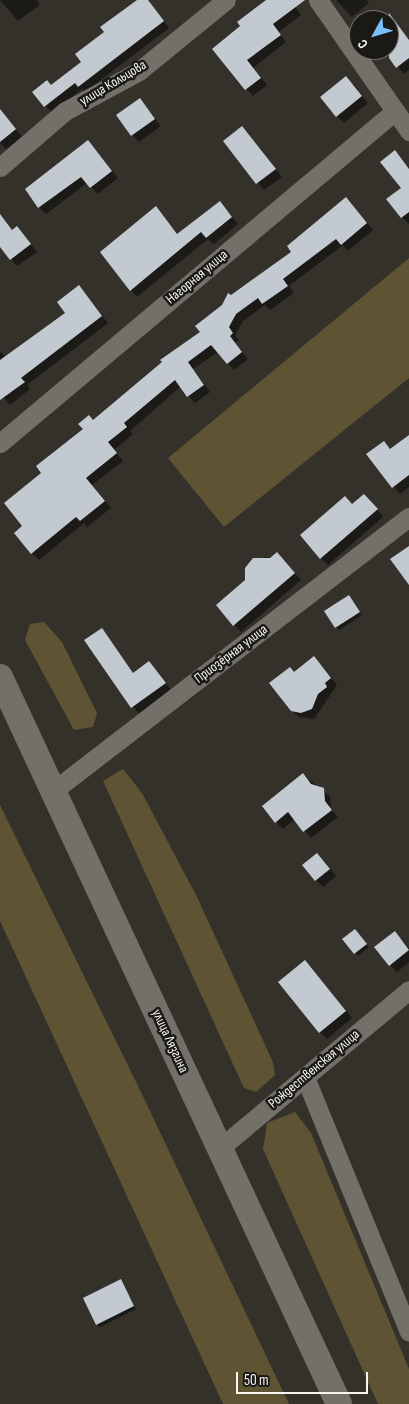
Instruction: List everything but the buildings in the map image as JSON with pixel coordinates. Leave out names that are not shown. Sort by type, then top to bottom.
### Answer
[{"type":"main road","name":"улица Лязгина","points":[[0,677],[339,1404]]},
{"type":"street","name":"улица Кольцова","points":[[0,167],[65,111],[139,71],[226,0]]},
{"type":"street","points":[[318,0],[409,131]]},
{"type":"street","name":"Нагорная улица","points":[[0,443],[395,111]]},
{"type":"street","name":"Приозёрная улица","points":[[53,790],[409,517]]},
{"type":"street","name":"Рождественская улица","points":[[220,1148],[409,990]]},
{"type":"street","points":[[305,1077],[409,1332]]},
{"type":"shaded area","points":[[409,258],[409,378],[224,527],[168,458]]},
{"type":"shaded area","points":[[44,622],[62,642],[97,713],[93,727],[74,730],[25,640],[30,624]]},
{"type":"shaded area","points":[[123,769],[142,793],[197,897],[273,1062],[275,1075],[256,1092],[244,1088],[103,781]]},
{"type":"shaded area","points":[[0,805],[140,1090],[289,1404],[223,1404],[0,921]]},
{"type":"shaded area","points":[[295,1112],[311,1133],[409,1369],[409,1404],[378,1404],[263,1149],[267,1123]]}]
